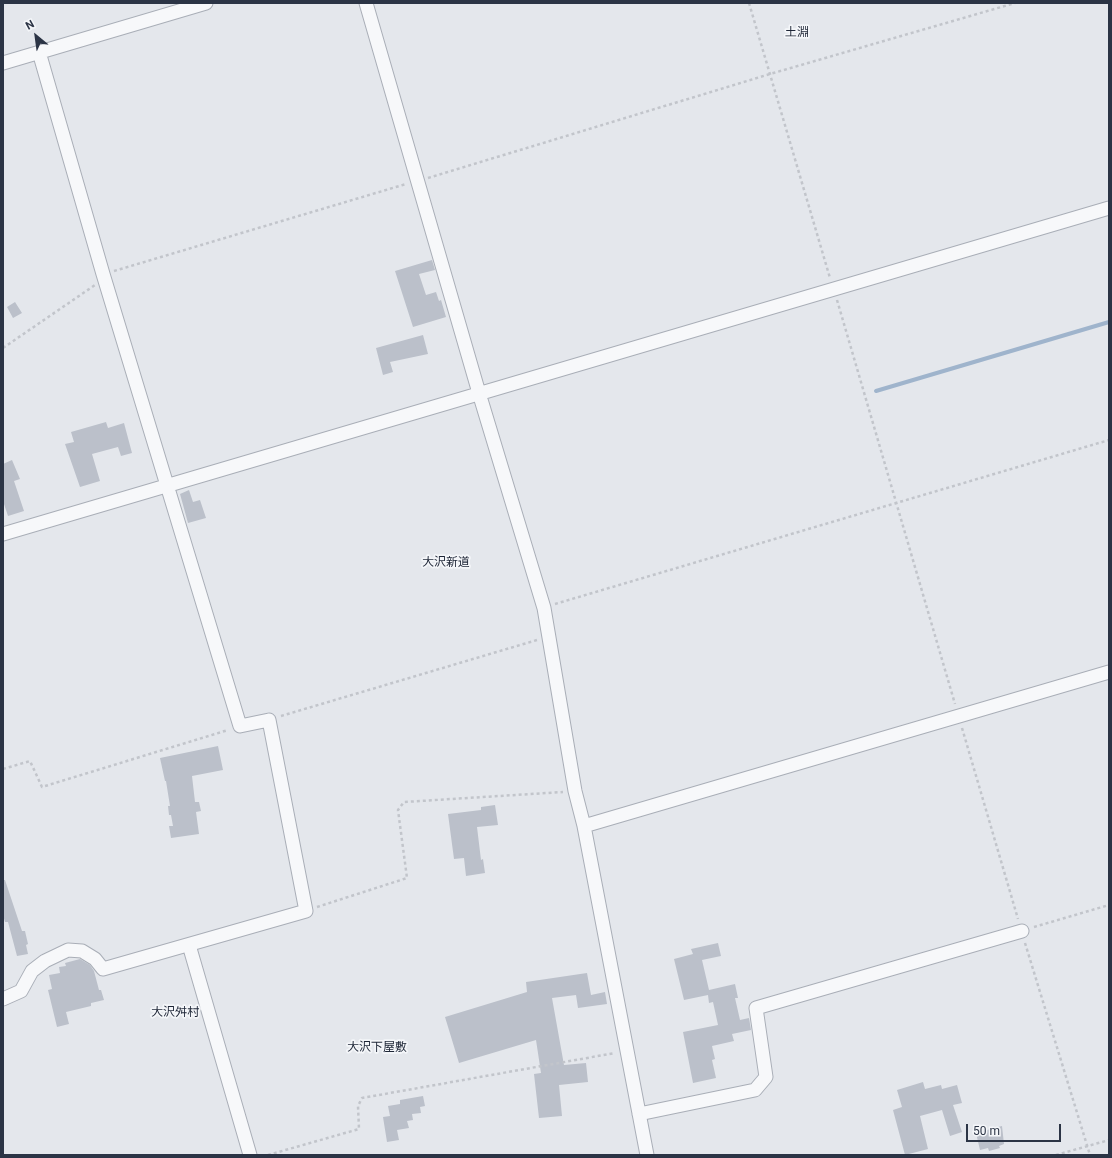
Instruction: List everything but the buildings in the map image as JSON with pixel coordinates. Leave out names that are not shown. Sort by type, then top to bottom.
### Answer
[{"type":"street","points":[[3,63],[206,3]]},
{"type":"street","points":[[366,3],[419,180],[479,393],[544,608],[550,636],[575,791],[584,826],[646,1155]]},
{"type":"street","points":[[3,999],[21,991],[32,971],[45,961],[68,950],[82,952],[95,959],[103,969],[306,911],[269,720],[240,726],[103,274],[39,52]]},
{"type":"street","points":[[3,534],[168,487],[479,393],[1109,208]]},
{"type":"street","points":[[584,826],[1109,672]]},
{"type":"street","points":[[639,1114],[755,1090],[766,1077],[756,1008],[1022,931]]},
{"type":"street","points":[[189,945],[250,1155]]},
{"type":"path","points":[[749,3],[958,717],[1090,1155]]},
{"type":"path","points":[[3,348],[97,283],[103,274],[770,74],[1015,3]]},
{"type":"path","points":[[544,608],[1109,440]]},
{"type":"path","points":[[269,720],[550,636]]},
{"type":"path","points":[[3,768],[30,761],[42,787],[240,726]]},
{"type":"path","points":[[306,911],[407,878],[398,810],[404,802],[575,791]]},
{"type":"path","points":[[1022,931],[1109,905]]},
{"type":"path","points":[[268,1155],[359,1129],[358,1106],[362,1098],[626,1050]]},
{"type":"path","points":[[1056,1155],[1109,1140]]},
{"type":"waterway","points":[[876,391],[1109,322]]},
{"type":"district","name":"土淵","points":[[797,33]]},
{"type":"district","name":"大沢新道","points":[[446,563]]},
{"type":"district","name":"大沢舛村","points":[[175,1013]]},
{"type":"district","name":"大沢下屋敷","points":[[377,1048]]}]
